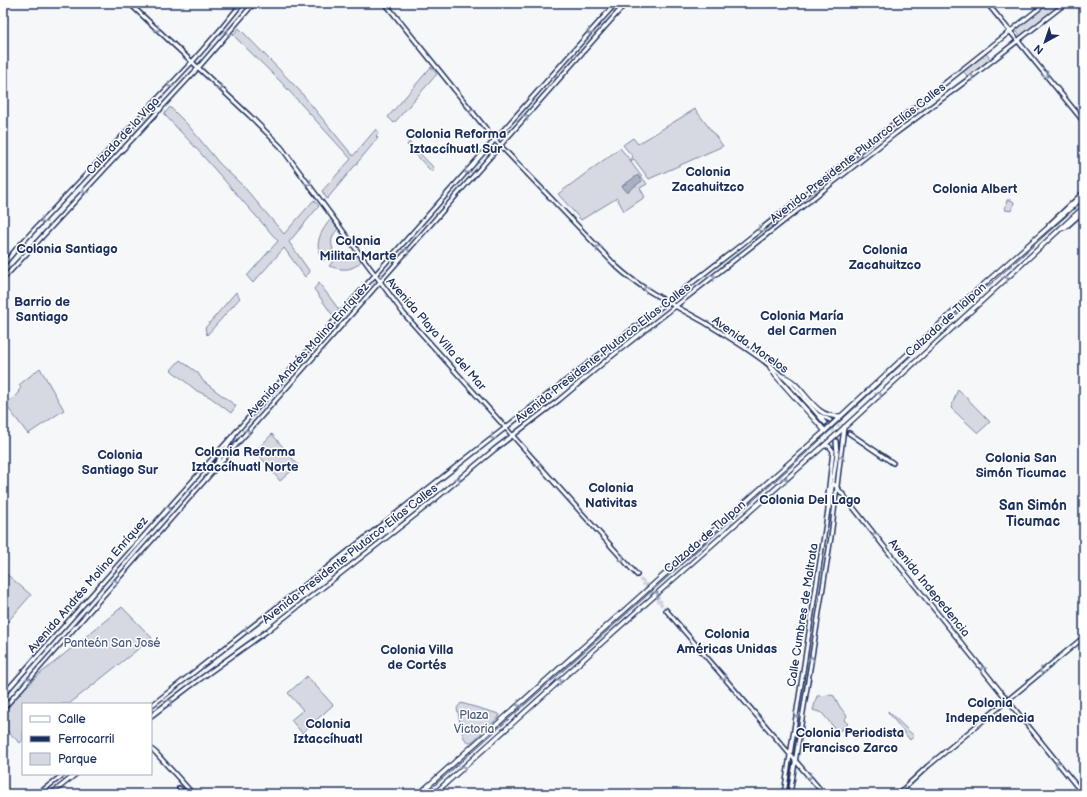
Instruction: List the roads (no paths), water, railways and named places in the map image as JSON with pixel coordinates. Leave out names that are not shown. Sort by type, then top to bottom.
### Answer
[{"type":"highway","name":"Calzada de Tlalpan","points":[[419,794],[841,416],[943,320],[1084,196]]},
{"type":"highway","name":"Calzada de Tlalpan","points":[[434,794],[589,654],[823,447],[1084,207]]},
{"type":"highway","points":[[770,367],[776,376],[824,431]]},
{"type":"highway","points":[[782,376],[791,381],[822,413],[832,416],[841,416]]},
{"type":"main road","name":"Avenida Playa Villa del Mar","points":[[129,3],[281,147],[404,314],[637,575]]},
{"type":"main road","name":"Calzada de la Viga","points":[[3,265],[18,247],[129,130],[152,103],[192,62],[242,3]]},
{"type":"main road","name":"Calzada de la Viga","points":[[3,279],[160,110],[254,3]]},
{"type":"main road","name":"Avenida Morelos","points":[[384,3],[500,146],[616,267],[636,283],[721,333],[770,367],[782,376],[825,423]]},
{"type":"main road","name":"Avenida Andrés Molina Enríquez","points":[[3,694],[616,3]]},
{"type":"main road","name":"Avenida Andrés Molina Enríquez","points":[[3,709],[626,3]]},
{"type":"main road","points":[[987,3],[1084,122]]},
{"type":"main road","name":"Avenida Presidente Plutarco Elías Calles","points":[[152,705],[860,151],[1010,30],[1046,3]]},
{"type":"main road","name":"Avenida Presidente Plutarco Elías Calles","points":[[152,715],[295,609],[428,505],[512,436],[676,306],[890,138],[1066,3]]},
{"type":"main road","points":[[152,103],[160,110]]},
{"type":"main road","name":"Calzada de Tlalpan","points":[[1045,230],[1052,221],[1084,192]]},
{"type":"main road","name":"Calzada de Tlalpan","points":[[1060,229],[1066,227],[1084,211]]},
{"type":"main road","points":[[817,414],[830,420]]},
{"type":"main road","points":[[207,477],[240,427]]},
{"type":"main road","name":"Calle Cumbres de Maltrata","points":[[790,794],[838,488],[844,427]]},
{"type":"main road","points":[[848,433],[893,463]]},
{"type":"main road","points":[[828,510],[837,453],[836,441]]},
{"type":"main road","name":"Calle Cumbres de Maltrata","points":[[784,794],[828,510],[828,495],[833,450],[829,446],[823,447]]},
{"type":"main road","points":[[833,483],[838,488]]},
{"type":"main road","name":"Avenida Indepedencia","points":[[838,488],[1083,794]]},
{"type":"main road","points":[[666,610],[824,794]]},
{"type":"main road","points":[[898,794],[928,766],[1084,637]]},
{"type":"main road","points":[[152,749],[194,794]]},
{"type":"main road","points":[[38,794],[63,775]]},
{"type":"main road","points":[[51,794],[75,775]]},
{"type":"main road","points":[[180,788],[185,794]]},
{"type":"water","points":[[638,175],[642,181],[627,192],[622,186]]},
{"type":"tunnel","points":[[830,420],[849,433]]},
{"type":"tunnel","points":[[825,423],[833,431],[836,441]]},
{"type":"tunnel","points":[[640,579],[649,592],[666,610]]},
{"type":"tunnel","points":[[642,580],[660,600],[662,605]]},
{"type":"railway","points":[[425,794],[805,454],[904,362],[1084,200]]},
{"type":"district","name":"Colonia Reforma Iztaccíhuatl Sur","points":[[456,142]]},
{"type":"district","name":"Colonia Zacahuitzco","points":[[708,180]]},
{"type":"district","name":"Colonia Albert","points":[[975,189]]},
{"type":"district","name":"Colonia Militar Marte","points":[[358,248]]},
{"type":"district","name":"Colonia Santiago","points":[[67,249]]},
{"type":"district","name":"Colonia Zacahuitzco","points":[[885,258]]},
{"type":"district","name":"Barrio de Santiago","points":[[42,310]]},
{"type":"district","name":"Colonia María del Carmen","points":[[802,324]]},
{"type":"district","name":"Colonia Reforma Iztaccíhuatl Norte","points":[[245,460]]},
{"type":"district","name":"Colonia Santiago Sur","points":[[120,462]]},
{"type":"district","name":"Colonia San Simón Ticumac","points":[[1021,466]]},
{"type":"district","name":"Colonia Nativitas","points":[[611,496]]},
{"type":"district","name":"Colonia Del Lago","points":[[810,500]]},
{"type":"district","name":"San Simón Ticumac","points":[[1033,514]]},
{"type":"district","name":"Colonia Américas Unidas","points":[[727,642]]},
{"type":"district","name":"Colonia Villa de Cortés","points":[[417,658]]},
{"type":"district","name":"Colonia Independencia","points":[[990,710]]},
{"type":"district","name":"Colonia Iztaccíhuatl","points":[[328,732]]},
{"type":"district","name":"Colonia Periodista Francisco Zarco","points":[[850,740]]},
{"type":"park label","name":"Panteón San José","points":[[112,643]]},
{"type":"park label","name":"Plaza Victoria","points":[[474,722]]}]
